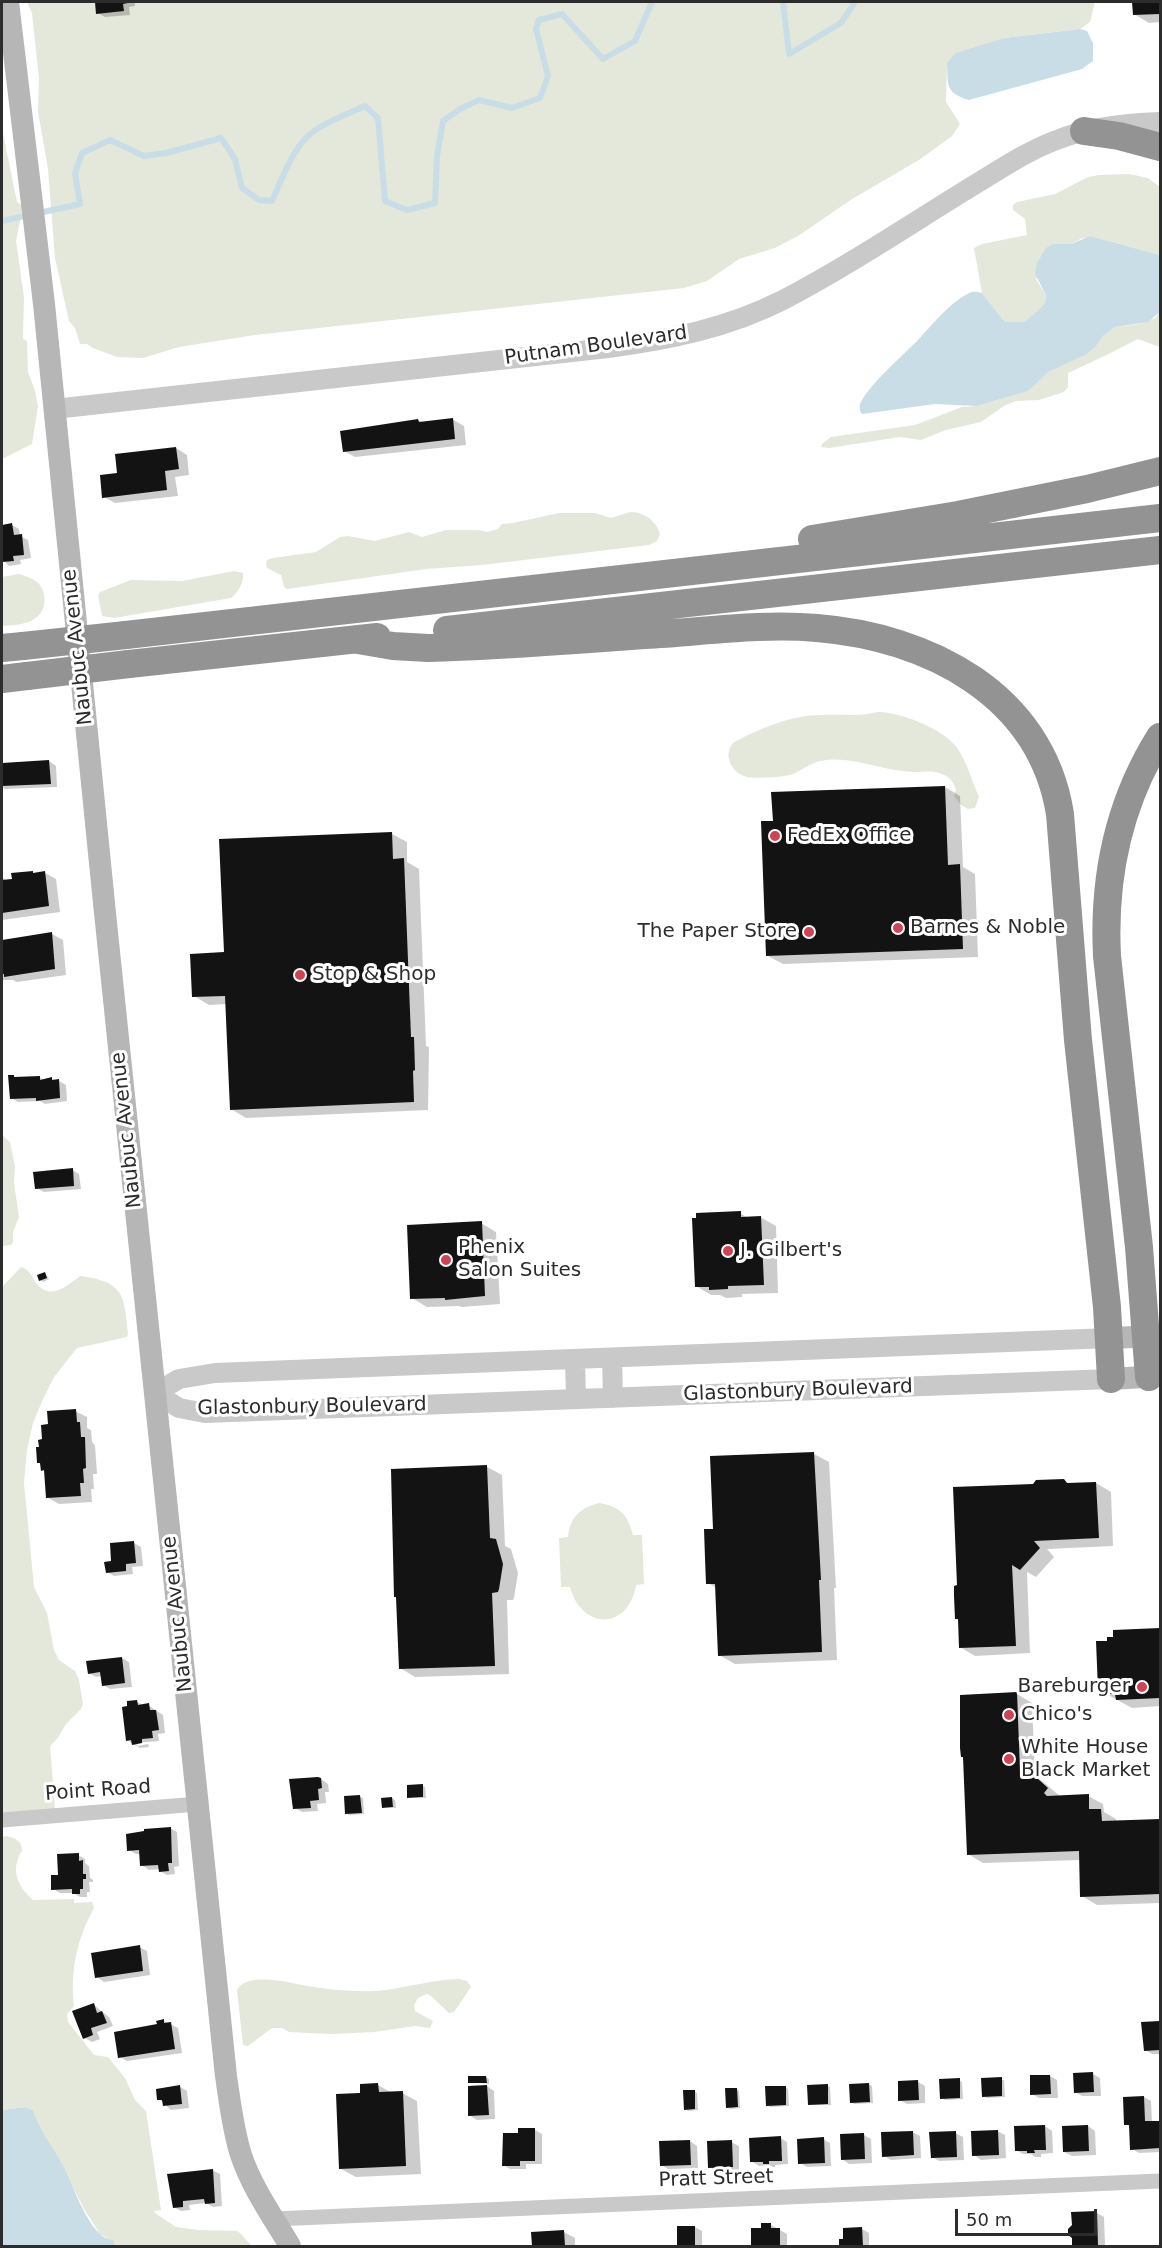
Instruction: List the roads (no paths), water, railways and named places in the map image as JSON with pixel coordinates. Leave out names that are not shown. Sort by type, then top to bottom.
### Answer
[{"type":"highway","points":[[1084,131],[1119,136],[1161,147]]},
{"type":"highway","points":[[700,570],[727,556],[752,548],[948,516],[1106,485],[1161,471]]},
{"type":"highway","points":[[12,647],[1161,518]]},
{"type":"highway","points":[[14,677],[1161,550]]},
{"type":"highway","points":[[358,639],[393,646],[428,648],[748,629],[815,628],[865,635],[918,651],[964,672],[996,696],[1016,715],[1036,744],[1051,775],[1059,803],[1078,1040],[1110,1338],[1111,1379]]},
{"type":"highway","points":[[1155,1377],[1153,1337],[1138,1238],[1107,956],[1106,908],[1109,876],[1121,826],[1136,783],[1161,737]]},
{"type":"main road","name":"Naubuc Avenue","points":[[8,2],[54,409],[232,2116],[246,2168],[290,2247]]},
{"type":"main road","name":"Glastonbury Boulevard","points":[[1110,1338],[1153,1337]]},
{"type":"main road","name":"Glastonbury Boulevard","points":[[1111,1379],[1155,1377]]},
{"type":"street","name":"Putnam Boulevard","points":[[54,409],[608,348],[699,332],[742,318],[820,280],[1030,152],[1054,141],[1108,126],[1161,122]]},
{"type":"street","name":"Glastonbury Boulevard","points":[[1110,1338],[203,1374],[179,1379],[155,1393],[179,1408],[205,1413],[1111,1379]]},
{"type":"street","points":[[612,1358],[614,1398]]},
{"type":"street","points":[[574,1359],[576,1399]]},
{"type":"street","name":"Point Road","points":[[2,1820],[198,1804]]},
{"type":"street","name":"Pratt Street","points":[[274,2219],[1161,2181]]},
{"type":"water","points":[[1080,29],[1087,31],[1093,43],[1093,61],[1082,69],[969,100],[956,94],[949,87],[947,63],[956,53],[1004,38]]},
{"type":"water","points":[[1087,237],[1160,255],[1160,312],[1148,322],[1115,327],[1103,336],[1087,354],[1048,372],[1028,391],[977,406],[935,404],[862,414],[860,404],[865,395],[954,303],[971,292],[982,293],[1005,322],[1024,322],[1045,303],[1046,295],[1035,274],[1037,263],[1046,248],[1053,244],[1072,244]]},
{"type":"water","points":[[26,2107],[33,2110],[88,2219],[100,2234],[113,2240],[116,2246],[2,2246],[2,2110]]},
{"type":"waterway","points":[[2,221],[80,204],[75,173],[82,153],[110,140],[144,156],[166,153],[221,138],[235,159],[242,188],[259,200],[272,201],[291,160],[306,138],[326,124],[365,106],[378,118],[385,201],[407,210],[435,203],[437,156],[443,121],[479,100],[512,108],[540,98],[548,76],[536,29],[539,20],[562,14],[603,59],[635,41],[652,2]]},
{"type":"waterway","points":[[783,2],[789,54],[841,23],[855,2]]},
{"type":"place","name":"FedEx Office","points":[[775,836]]},
{"type":"place","name":"Barnes & Noble","points":[[898,928]]},
{"type":"place","name":"The Paper Store","points":[[809,932]]},
{"type":"place","name":"Stop & Shop","points":[[300,975]]},
{"type":"place","name":"J. Gilbert's","points":[[728,1251]]},
{"type":"place","name":"Phenix Salon Suites","points":[[446,1260]]},
{"type":"place","name":"Bareburger","points":[[1142,1687]]},
{"type":"place","name":"Chico's","points":[[1009,1715]]},
{"type":"place","name":"White House Black Market","points":[[1009,1759]]}]
